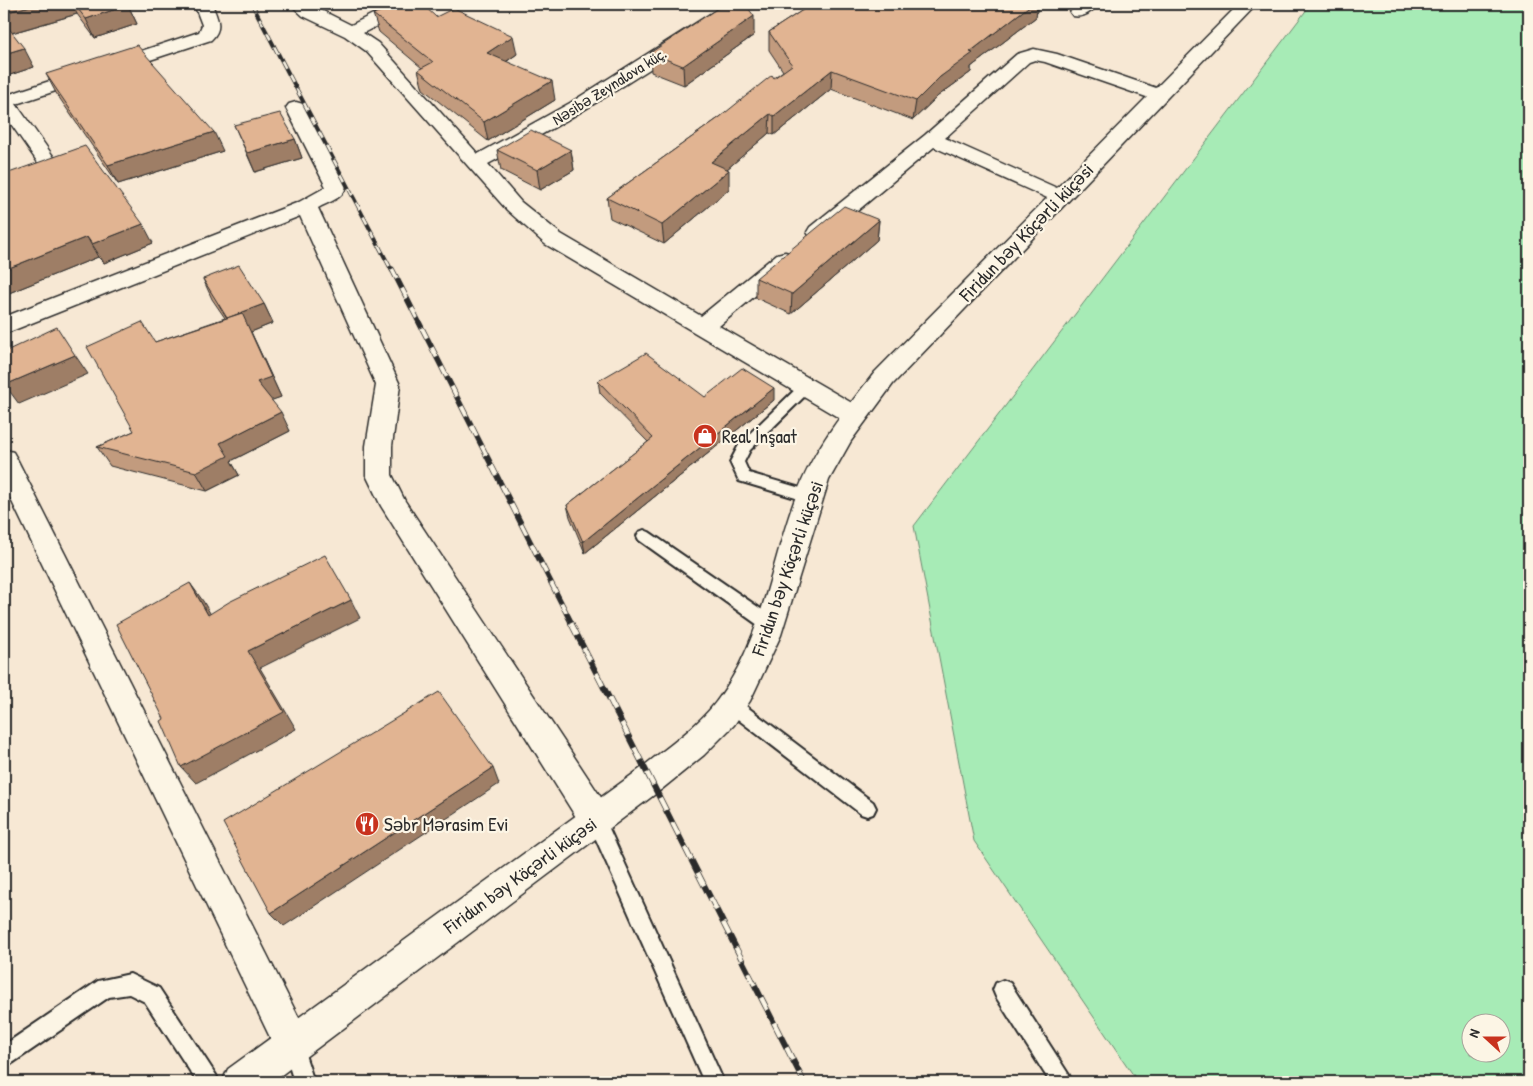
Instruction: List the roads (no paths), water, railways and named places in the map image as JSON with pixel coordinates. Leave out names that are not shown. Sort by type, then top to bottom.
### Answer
[{"type":"street","points":[[48,163],[5,102],[205,36],[211,32],[212,27],[203,4]]},
{"type":"street","points":[[298,4],[309,12],[351,32],[372,47],[477,162],[514,206],[552,239],[855,416]]},
{"type":"street","points":[[351,32],[406,4]]},
{"type":"street","name":"Nəsibə Zeynalova küç.","points":[[477,162],[523,139],[589,100],[737,4]]},
{"type":"street","name":"Firidun bəy Köçərli küçəsi","points":[[240,1082],[651,780],[695,743],[732,705],[753,668],[771,625],[809,496],[826,458],[855,416],[884,378],[1248,4]]},
{"type":"street","points":[[702,327],[932,140],[1023,58],[1034,54],[1051,58],[1158,96]]},
{"type":"street","points":[[4,326],[306,206],[336,190],[336,184],[296,108]]},
{"type":"street","points":[[932,140],[1061,197]]},
{"type":"street","points":[[306,206],[388,385],[379,446],[379,475],[394,506],[596,819]]},
{"type":"street","points":[[4,459],[292,1043]]},
{"type":"lane","points":[[806,387],[745,447],[737,462],[744,477],[809,496]]},
{"type":"lane","points":[[644,536],[771,625]]},
{"type":"lane","points":[[732,705],[866,808]]},
{"type":"lane","points":[[596,819],[714,1082]]},
{"type":"lane","points":[[4,1057],[105,988],[130,984],[152,995],[209,1082]]},
{"type":"lane","points":[[1003,990],[1062,1082]]},
{"type":"lane","points":[[292,1043],[304,1082]]},
{"type":"railway","points":[[252,4],[392,271]]},
{"type":"railway","points":[[392,269],[572,624]]},
{"type":"railway","points":[[571,623],[804,1082]]},
{"type":"place","name":"Real İnşaat","points":[[705,436]]},
{"type":"place","name":"Səbr Mərasim Evi","points":[[367,824]]}]
